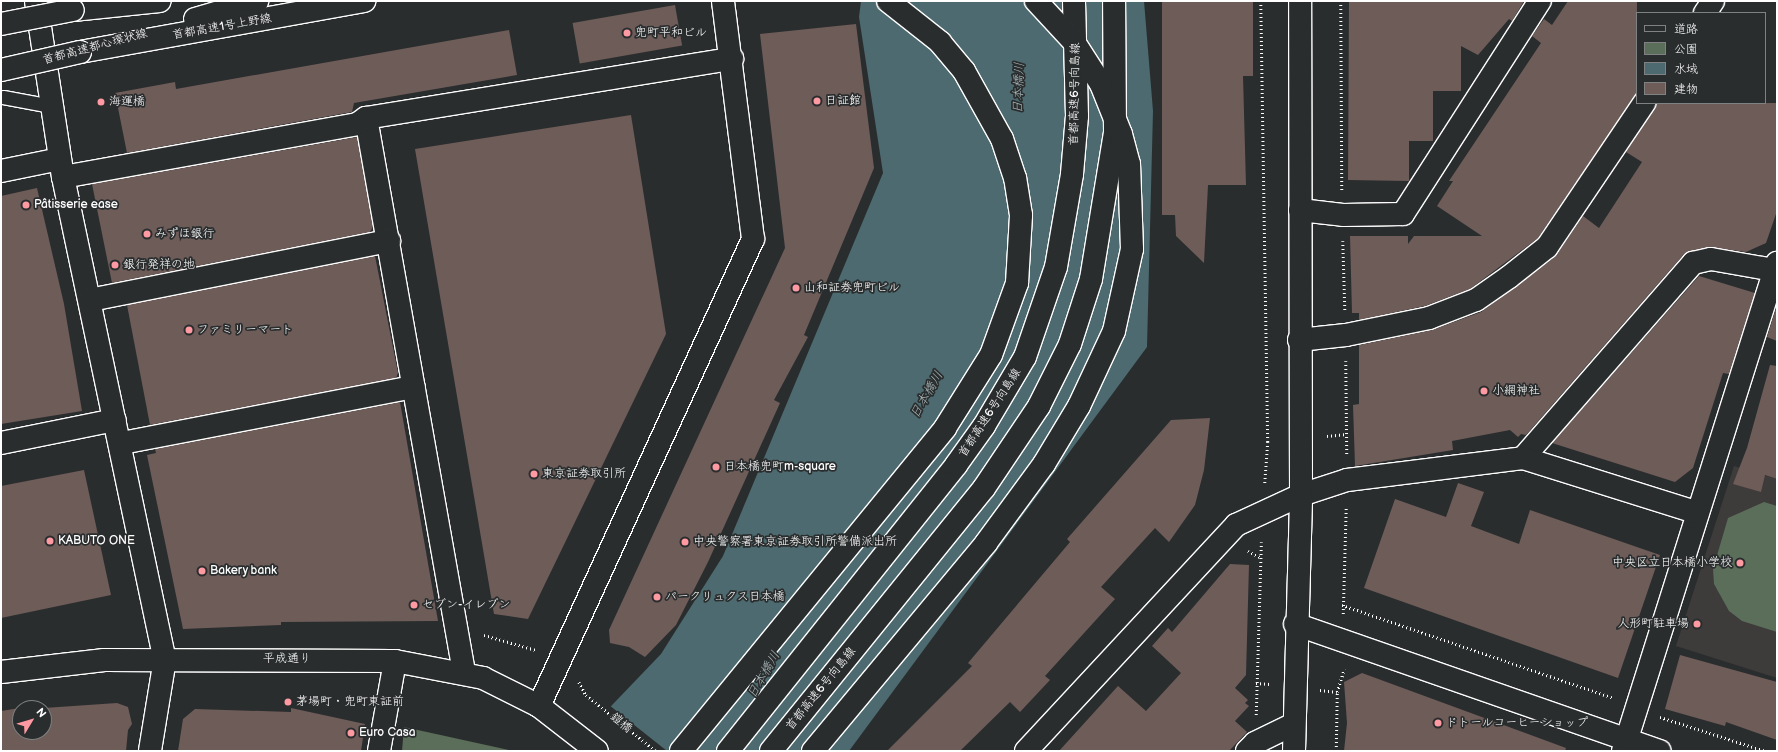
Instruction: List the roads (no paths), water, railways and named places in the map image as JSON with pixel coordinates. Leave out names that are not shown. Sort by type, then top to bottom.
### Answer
[{"type":"main road","points":[[36,1],[51,106],[62,168],[115,420],[122,443],[165,659],[150,751]]},
{"type":"main road","points":[[1,24],[122,1]]},
{"type":"main road","points":[[73,10],[160,1]]},
{"type":"main road","name":"首都高速都心環状線","points":[[1,70],[80,52],[257,1]]},
{"type":"main road","name":"首都高速1号上野線","points":[[80,52],[364,1]]},
{"type":"main road","points":[[540,706],[754,239],[732,59],[723,1]]},
{"type":"main road","points":[[681,751],[945,428],[991,355],[1017,283],[1021,215],[1015,178],[1002,140],[964,71],[940,42],[888,1]]},
{"type":"main road","points":[[814,751],[986,543],[1044,464],[1079,406],[1114,331],[1132,249],[1127,157],[1101,84],[1074,42],[1036,1]]},
{"type":"main road","name":"首都高速6号向島線","points":[[728,751],[956,465],[984,426],[1025,357],[1056,267],[1072,174],[1077,116],[1074,1]]},
{"type":"main road","name":"首都高速6号向島線","points":[[772,751],[984,488],[1039,406],[1067,350],[1091,279],[1109,178],[1115,126],[1114,1]]},
{"type":"main road","points":[[1294,751],[1295,624],[1301,495],[1299,340],[1300,1]]},
{"type":"main road","points":[[1300,210],[1343,215],[1403,214],[1540,1]]},
{"type":"main road","points":[[1706,12],[1713,1]]},
{"type":"main road","points":[[1,171],[62,168],[357,124],[366,118],[732,59]]},
{"type":"main road","points":[[1299,340],[1346,335],[1429,318],[1476,300],[1509,277],[1547,247],[1643,104]]},
{"type":"main road","points":[[366,118],[389,241],[464,672]]},
{"type":"main road","points":[[90,300],[389,241]]},
{"type":"main road","points":[[1523,458],[1694,263],[1711,258],[1776,268],[1625,746]]},
{"type":"main road","points":[[122,443],[414,387]]},
{"type":"main road","points":[[1,443],[115,420]]},
{"type":"main road","points":[[1026,751],[1236,525],[1301,495],[1347,480],[1523,458],[1698,512]]},
{"type":"main road","points":[[1295,624],[1625,746],[1653,749]]},
{"type":"main road","name":"平成通り","points":[[1,672],[104,660],[165,659],[395,661],[464,672],[540,706],[597,751]]},
{"type":"main road","points":[[379,751],[395,661]]},
{"type":"main road","points":[[1247,751],[1255,743],[1294,724]]},
{"type":"lane","points":[[3,97],[51,106]]},
{"type":"water","name":"日本橋川","points":[[861,1],[1144,1],[1153,111],[1147,347],[849,751],[568,751],[661,654],[723,556],[883,173],[859,17]]},
{"type":"place","name":"兜町平和ビル","points":[[627,33]]},
{"type":"place","name":"日証館","points":[[817,101]]},
{"type":"place","name":"海運橋","points":[[101,102]]},
{"type":"place","name":"Pâtisserie ease","points":[[26,205]]},
{"type":"place","name":"みずほ銀行","points":[[147,234]]},
{"type":"place","name":"銀行発祥の地","points":[[115,265]]},
{"type":"place","name":"山和証券兜町ビル","points":[[796,288]]},
{"type":"place","name":"ファミリーマート","points":[[189,330]]},
{"type":"place","name":"小網神社","points":[[1484,391]]},
{"type":"place","name":"日本橋兜町m-square","points":[[716,467]]},
{"type":"place","name":"東京証券取引所","points":[[534,474]]},
{"type":"place","name":"KABUTO ONE","points":[[50,541]]},
{"type":"place","name":"中央警察署東京証券取引所警備派出所","points":[[685,542]]},
{"type":"place","name":"中央区立日本橋小学校","points":[[1740,563]]},
{"type":"place","name":"Bakery bank","points":[[202,571]]},
{"type":"place","name":"パークリュクス日本橋","points":[[657,597]]},
{"type":"place","name":"セブン-イレブン","points":[[414,605]]},
{"type":"place","name":"人形町駐車場","points":[[1697,624]]},
{"type":"place","name":"茅場町・兜町東証前","points":[[288,702]]},
{"type":"place","name":"ドトールコーヒーショップ","points":[[1438,723]]},
{"type":"place","name":"Euro Casa","points":[[351,733]]}]
